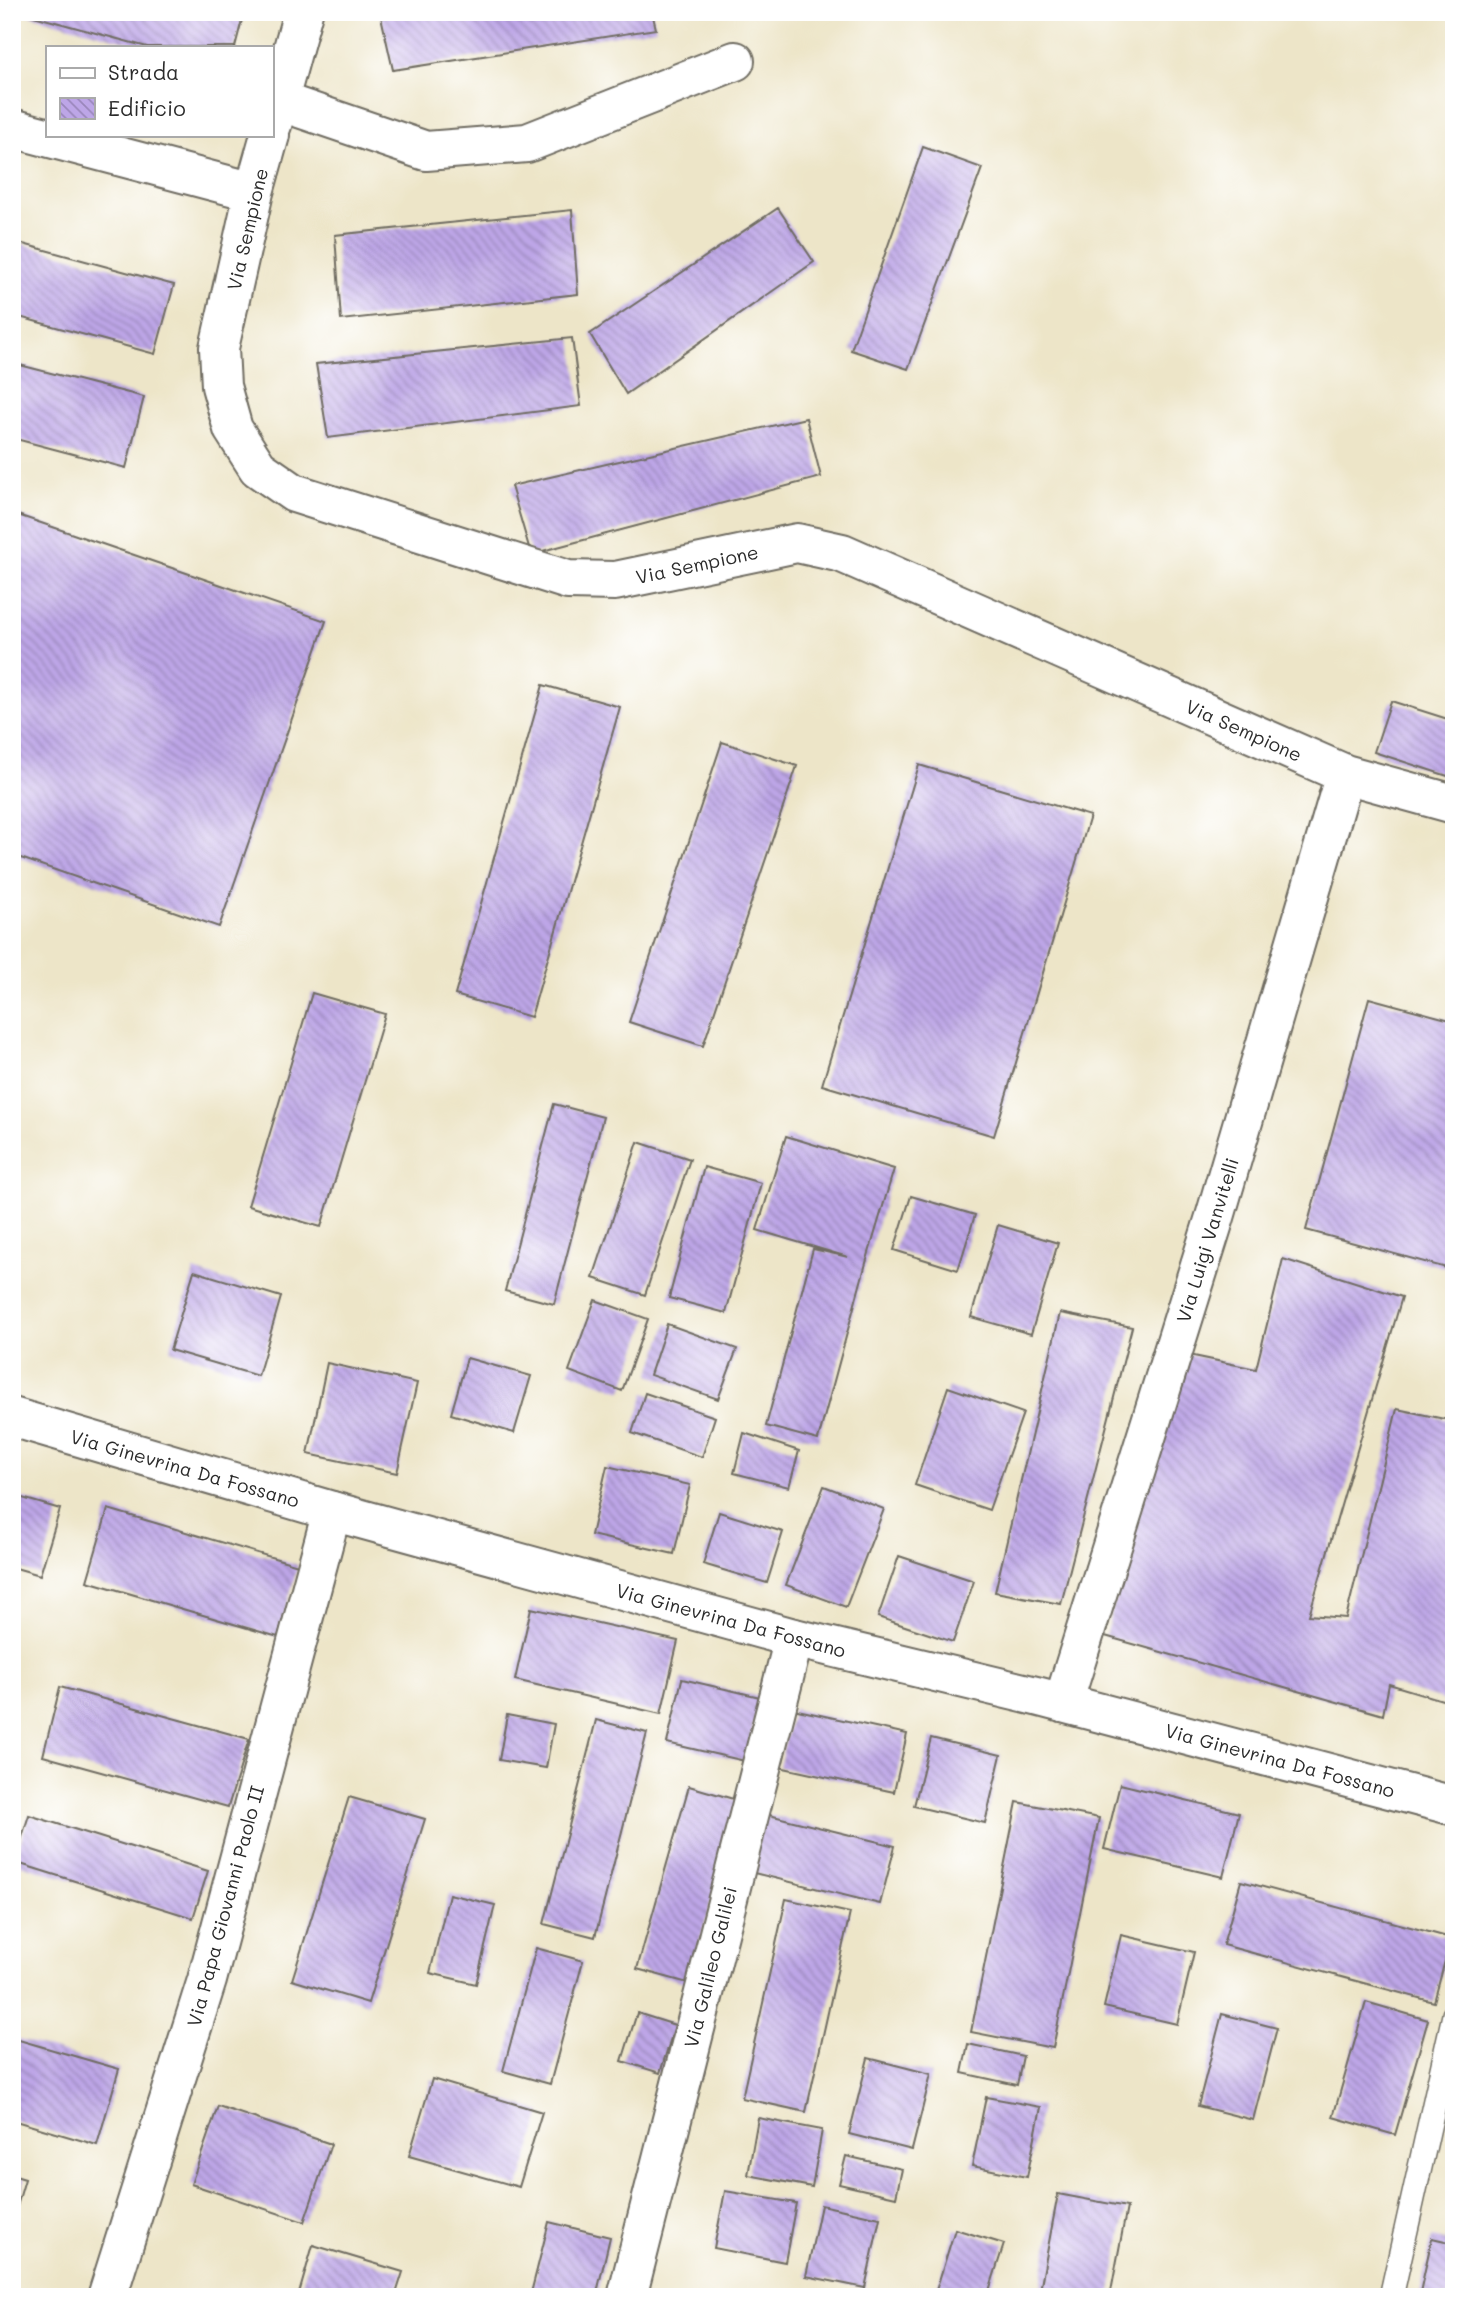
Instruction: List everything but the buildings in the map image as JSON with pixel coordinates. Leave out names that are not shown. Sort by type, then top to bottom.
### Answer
[{"type":"street","name":"Via Sempione","points":[[273,122],[303,12]]},
{"type":"street","points":[[273,122],[426,151],[527,143],[735,61]]},
{"type":"street","points":[[12,128],[254,192]]},
{"type":"street","name":"Via Sempione","points":[[269,136],[219,348],[221,386],[233,429],[258,468],[294,493],[568,580],[615,581],[797,543],[842,552],[1345,774],[1454,804]]},
{"type":"street","name":"Via Luigi Vanvitelli","points":[[1063,1703],[1215,1217],[1345,774]]},
{"type":"street","name":"Via Ginevrina Da Fossano","points":[[12,1417],[332,1511],[794,1638],[1063,1703],[1454,1806]]},
{"type":"street","name":"Via Papa Giovanni Paolo II","points":[[107,2297],[207,1980],[332,1511]]},
{"type":"street","name":"Via Galileo Galilei","points":[[627,2297],[794,1638]]},
{"type":"lane","points":[[1391,2297],[1454,2015]]}]
